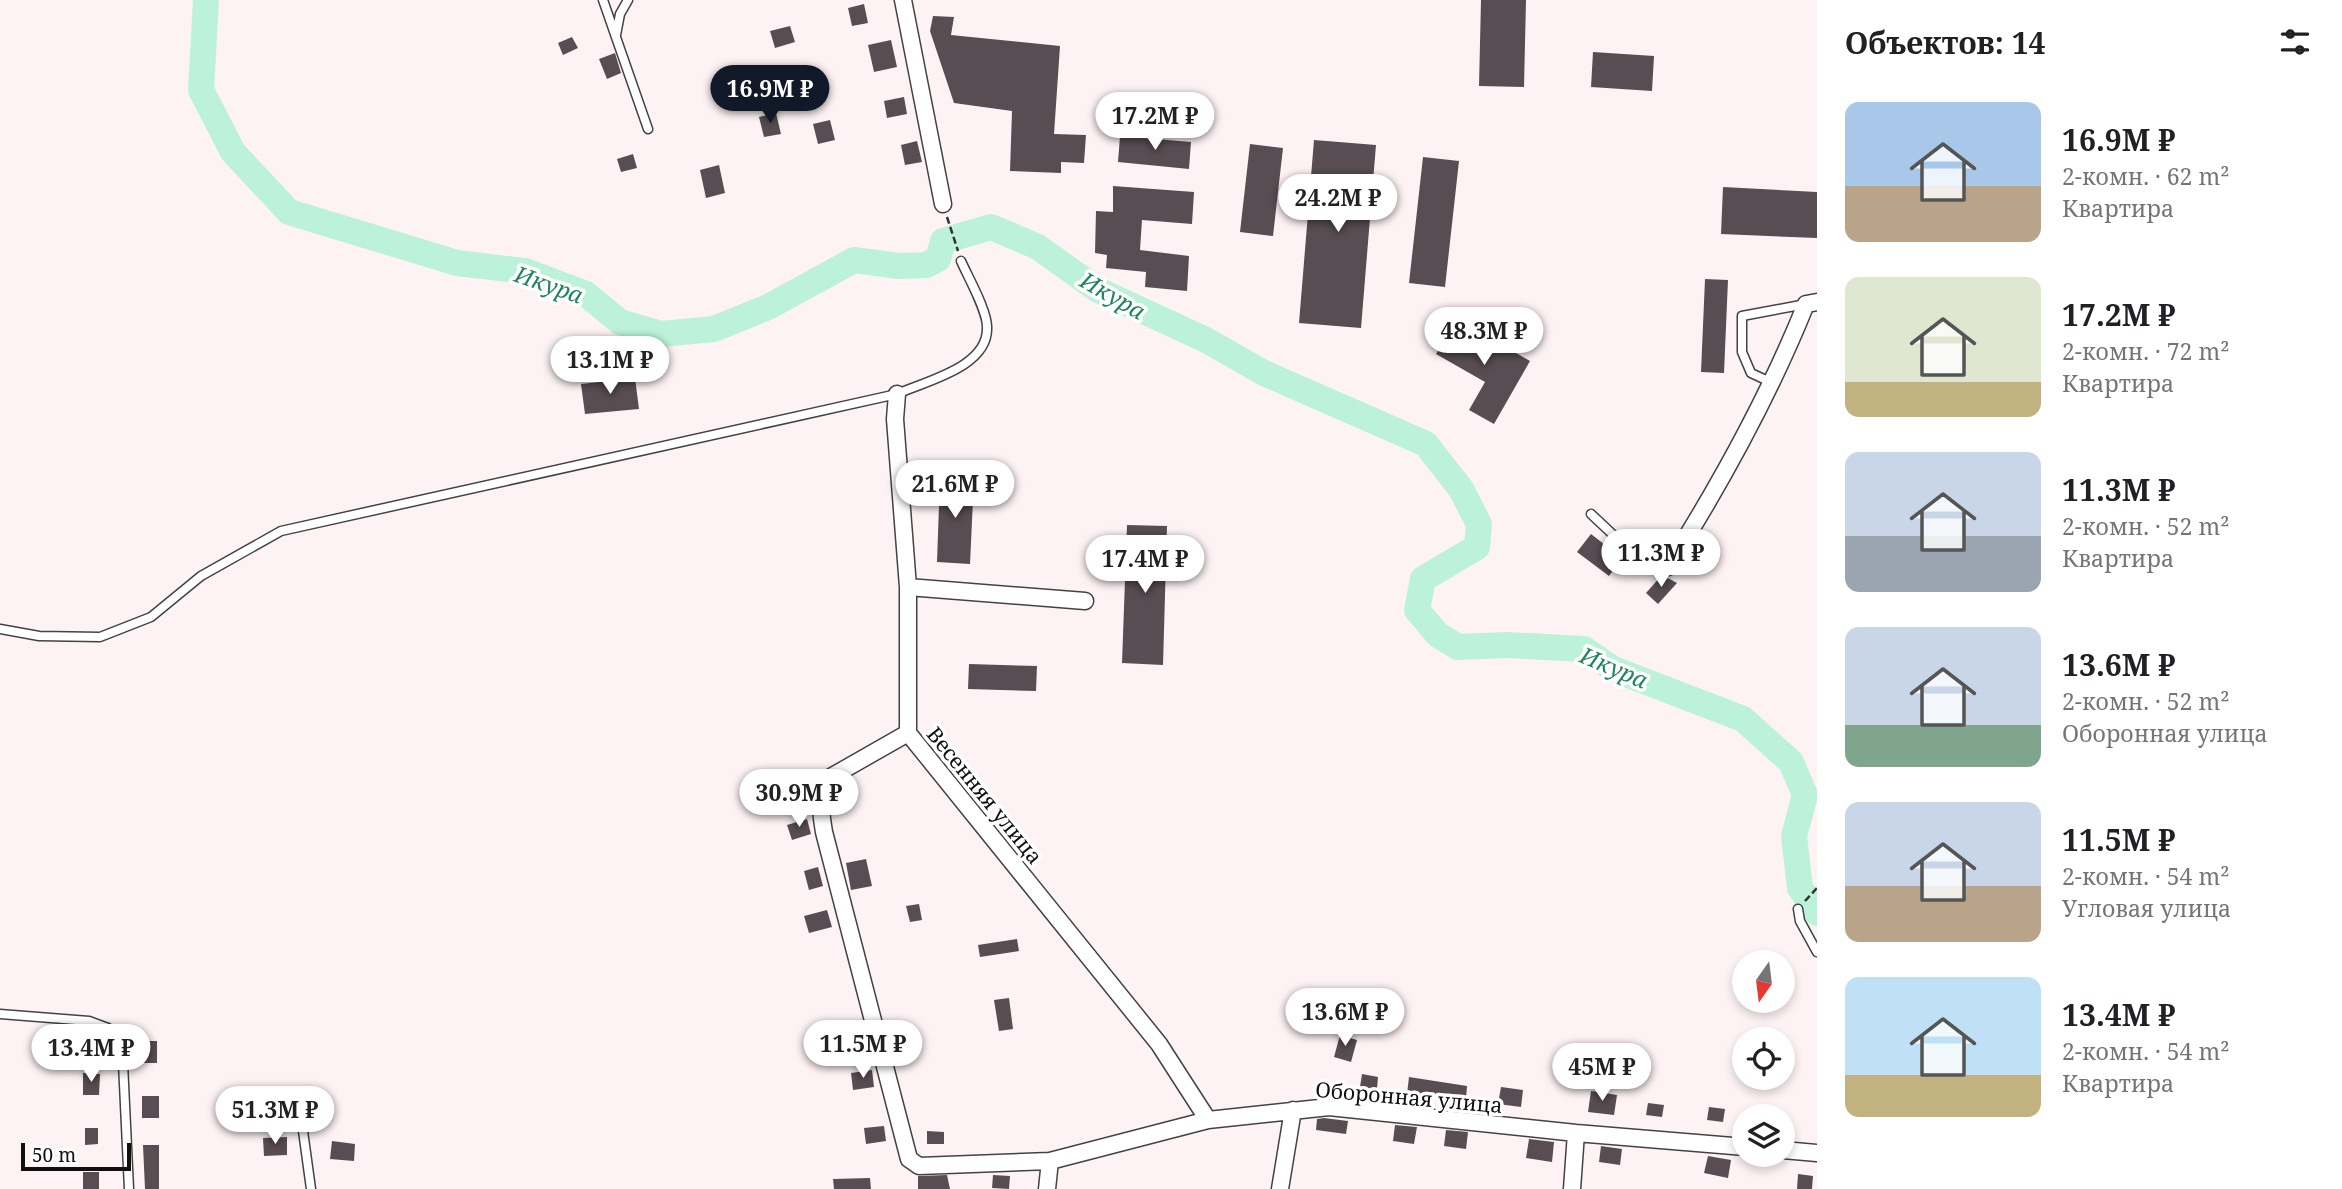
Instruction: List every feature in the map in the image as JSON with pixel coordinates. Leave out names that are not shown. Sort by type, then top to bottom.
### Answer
[{"type":"street","points":[[903,0],[943,204]]},
{"type":"street","points":[[1668,567],[1707,506],[1778,374],[1811,303]]},
{"type":"street","name":"Весенняя улица","points":[[897,394],[895,419],[908,587],[908,733],[1158,1044],[1208,1120]]},
{"type":"street","points":[[908,587],[1085,601]]},
{"type":"street","name":"Оборонная улица","points":[[908,733],[828,778],[822,789],[820,804],[824,832],[909,1159],[919,1166],[1050,1161],[1208,1120],[1329,1107],[1576,1133],[1732,1146]]},
{"type":"street","points":[[1280,1189],[1293,1110]]},
{"type":"street","points":[[1572,1189],[1576,1133]]},
{"type":"street","points":[[1795,1151],[1817,1153]]},
{"type":"street","points":[[1048,1189],[1050,1161]]},
{"type":"lane","points":[[603,0],[648,129]]},
{"type":"lane","points":[[615,38],[620,14],[628,0]]},
{"type":"lane","points":[[0,629],[38,636],[100,637],[151,617],[201,576],[281,531],[897,394],[966,363],[984,345],[988,325],[961,261]]},
{"type":"lane","points":[[1778,374],[1766,380],[1751,373],[1742,352],[1742,316],[1811,303]]},
{"type":"lane","points":[[1591,514],[1624,545],[1668,567]]},
{"type":"lane","points":[[1798,909],[1800,921],[1817,952]]},
{"type":"lane","points":[[0,1014],[89,1021],[108,1028],[119,1038],[123,1063],[129,1189]]},
{"type":"lane","points":[[300,1109],[311,1189]]},
{"type":"path","points":[[943,204],[961,261]]},
{"type":"path","points":[[1798,909],[1817,888]]},
{"type":"building","points":[[1481,0],[1526,0],[1524,87],[1479,86]]},
{"type":"building","points":[[864,4],[868,23],[852,26],[848,8]]},
{"type":"building","points":[[933,16],[954,17],[951,35],[1060,46],[1054,134],[1086,135],[1084,163],[1061,162],[1061,173],[1010,171],[1012,111],[954,103],[930,31]]},
{"type":"building","points":[[790,26],[795,42],[775,48],[770,31]]},
{"type":"building","points":[[572,37],[578,48],[563,55],[558,43]]},
{"type":"building","points":[[891,40],[897,67],[874,72],[868,45]]},
{"type":"building","points":[[1593,52],[1654,56],[1652,91],[1591,87]]},
{"type":"building","points":[[615,53],[621,73],[607,79],[599,59]]},
{"type":"building","points":[[904,97],[907,114],[887,118],[884,101]]},
{"type":"building","points":[[776,113],[781,134],[764,137],[759,117]]},
{"type":"building","points":[[830,120],[835,140],[818,144],[813,124]]},
{"type":"building","points":[[1120,136],[1191,142],[1189,169],[1118,162]]},
{"type":"building","points":[[1314,140],[1376,145],[1361,328],[1299,323]]},
{"type":"building","points":[[917,141],[922,162],[905,165],[901,145]]},
{"type":"building","points":[[1250,144],[1283,148],[1273,236],[1240,232]]},
{"type":"building","points":[[633,154],[637,168],[621,172],[617,159]]},
{"type":"building","points":[[1423,157],[1459,161],[1445,287],[1409,283]]},
{"type":"building","points":[[719,165],[725,193],[706,198],[700,170]]},
{"type":"building","points":[[1113,186],[1194,192],[1192,224],[1142,220],[1140,250],[1189,256],[1187,291],[1145,287],[1146,272],[1106,268],[1107,255],[1095,253],[1096,211],[1113,212]]},
{"type":"building","points":[[1723,187],[1817,192],[1817,238],[1721,234]]},
{"type":"building","points":[[1705,279],[1728,280],[1724,373],[1701,372]]},
{"type":"building","points":[[1457,319],[1530,361],[1494,424],[1469,410],[1485,382],[1436,354]]},
{"type":"building","points":[[635,378],[639,409],[585,414],[581,384]]},
{"type":"building","points":[[940,477],[974,478],[970,564],[937,562]]},
{"type":"building","points":[[1127,525],[1167,526],[1163,665],[1122,663]]},
{"type":"building","points":[[1591,534],[1622,558],[1609,576],[1577,552]]},
{"type":"building","points":[[1662,575],[1677,583],[1658,604],[1646,593]]},
{"type":"building","points":[[969,664],[1037,666],[1036,691],[968,689]]},
{"type":"building","points":[[794,784],[797,796],[781,800],[778,788]]},
{"type":"building","points":[[807,819],[811,834],[792,840],[787,825]]},
{"type":"building","points":[[866,859],[872,886],[851,890],[846,863]]},
{"type":"building","points":[[818,867],[823,886],[809,890],[804,871]]},
{"type":"building","points":[[919,904],[922,920],[910,922],[906,906]]},
{"type":"building","points":[[827,910],[832,927],[809,933],[804,916]]},
{"type":"building","points":[[1017,939],[1019,951],[980,957],[978,945]]},
{"type":"building","points":[[1009,998],[1013,1029],[999,1031],[994,1000]]},
{"type":"building","points":[[910,1030],[913,1042],[897,1046],[894,1034]]},
{"type":"building","points":[[1340,1035],[1357,1040],[1351,1062],[1334,1057]]},
{"type":"building","points":[[140,1041],[157,1041],[157,1063],[140,1063]]},
{"type":"building","points":[[872,1070],[874,1087],[853,1090],[851,1073]]},
{"type":"building","points":[[83,1073],[100,1074],[99,1095],[83,1095]]},
{"type":"building","points":[[1362,1074],[1378,1077],[1377,1089],[1360,1087]]},
{"type":"building","points":[[1409,1077],[1467,1086],[1466,1099],[1407,1094]]},
{"type":"building","points":[[1501,1087],[1523,1090],[1521,1107],[1498,1104]]},
{"type":"building","points":[[1591,1091],[1617,1095],[1614,1115],[1588,1112]]},
{"type":"building","points":[[142,1096],[159,1096],[159,1118],[142,1118]]},
{"type":"building","points":[[1648,1103],[1664,1105],[1662,1117],[1646,1115]]},
{"type":"building","points":[[1709,1107],[1725,1109],[1723,1122],[1707,1120]]},
{"type":"building","points":[[1317,1119],[1348,1121],[1346,1134],[1316,1130]]},
{"type":"building","points":[[1395,1125],[1417,1127],[1414,1144],[1393,1141]]},
{"type":"building","points":[[884,1126],[886,1141],[866,1144],[864,1128]]},
{"type":"building","points":[[85,1128],[98,1128],[98,1144],[85,1145]]},
{"type":"building","points":[[1446,1130],[1468,1132],[1466,1149],[1444,1146]]},
{"type":"building","points":[[927,1131],[944,1132],[944,1144],[927,1144]]},
{"type":"building","points":[[287,1137],[287,1155],[264,1156],[263,1138]]},
{"type":"building","points":[[1529,1139],[1554,1142],[1552,1162],[1526,1158]]},
{"type":"building","points":[[332,1141],[355,1144],[354,1161],[330,1159]]},
{"type":"building","points":[[143,1145],[159,1145],[159,1189],[145,1189]]},
{"type":"building","points":[[1601,1146],[1622,1149],[1620,1165],[1599,1162]]},
{"type":"building","points":[[1708,1156],[1731,1160],[1728,1178],[1704,1173]]},
{"type":"building","points":[[83,1172],[99,1172],[99,1189],[83,1189]]},
{"type":"building","points":[[1798,1174],[1813,1176],[1812,1189],[1797,1189]]},
{"type":"building","points":[[947,1175],[950,1189],[918,1189],[918,1176]]},
{"type":"building","points":[[993,1175],[1010,1176],[1009,1189],[992,1188]]},
{"type":"building","points":[[870,1178],[871,1189],[834,1189],[833,1179]]},
{"type":"waterway","name":"Икура","points":[[206,0],[201,90],[233,152],[289,212],[457,263],[525,271],[586,294],[620,322],[661,334],[714,329],[768,307],[854,260],[899,266],[926,265],[938,259],[943,241],[991,227],[1038,247],[1098,290],[1206,340],[1264,373],[1426,444],[1461,489],[1479,524],[1477,547],[1423,579],[1417,610],[1438,635],[1458,647],[1507,645],[1584,649],[1613,669],[1743,719],[1791,762],[1805,795],[1794,836],[1800,888],[1817,913]]}]
